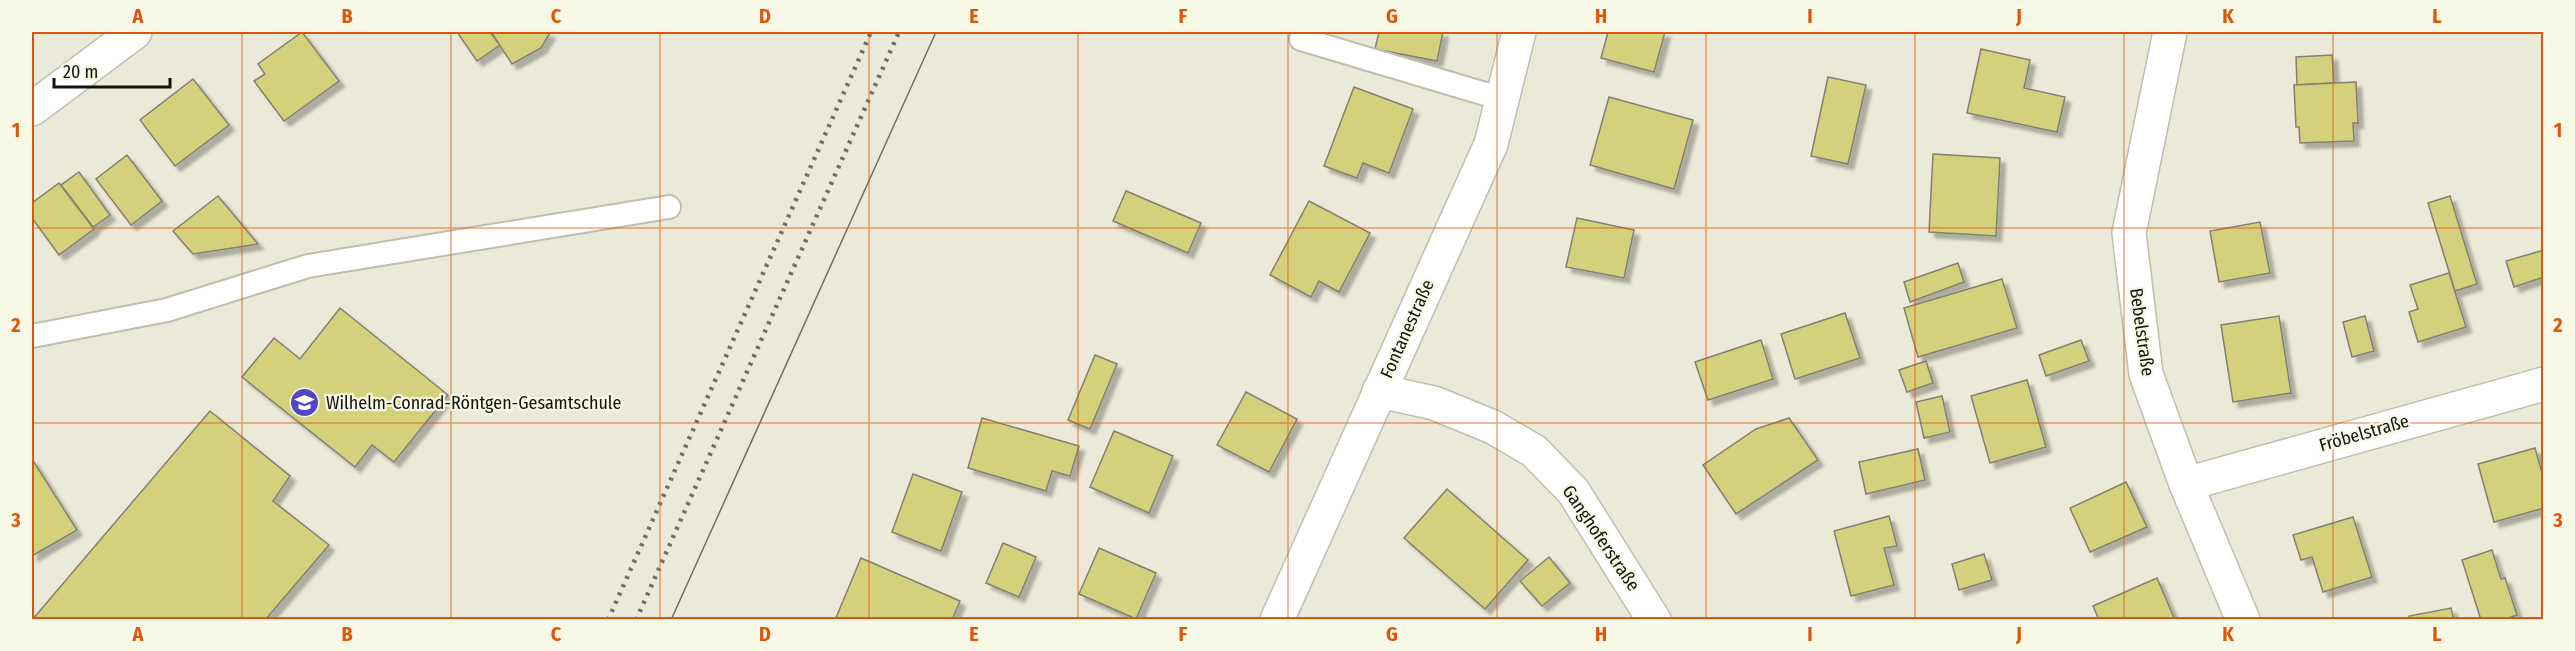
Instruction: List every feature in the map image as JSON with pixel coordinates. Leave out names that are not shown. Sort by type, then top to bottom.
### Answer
[{"type":"street","points":[[32,109],[135,32]]},
{"type":"street","name":"Fontanestraße","points":[[1277,620],[1487,152],[1519,32]]},
{"type":"street","name":"Bebelstraße","points":[[2170,32],[2128,233],[2146,374],[2186,484],[2243,620]]},
{"type":"street","name":"Fröbelstraße","points":[[2186,484],[2544,384]]},
{"type":"street","name":"Ganghoferstraße","points":[[1379,391],[1434,403],[1493,427],[1534,451],[1573,491],[1654,620]]},
{"type":"lane","points":[[1301,39],[1502,99]]},
{"type":"lane","points":[[32,336],[167,310],[308,266],[669,207]]},
{"type":"building","points":[[302,32],[339,81],[284,121],[254,81],[265,74],[258,64]]},
{"type":"building","points":[[457,32],[490,32],[500,45],[477,61]]},
{"type":"building","points":[[491,32],[550,33],[541,48],[512,64]]},
{"type":"building","points":[[1379,32],[1443,32],[1437,61],[1375,49]]},
{"type":"building","points":[[1608,32],[1665,32],[1654,72],[1601,58]]},
{"type":"building","points":[[1981,49],[2030,60],[2024,88],[2065,97],[2057,132],[1967,113]]},
{"type":"building","points":[[2332,55],[2334,83],[2297,85],[2296,57]]},
{"type":"building","points":[[1828,77],[1866,85],[1848,164],[1811,156]]},
{"type":"building","points":[[193,79],[229,125],[175,166],[140,120]]},
{"type":"building","points":[[2356,82],[2358,123],[2353,123],[2354,141],[2300,143],[2299,127],[2296,127],[2294,85]]},
{"type":"building","points":[[1354,87],[1413,109],[1389,173],[1363,163],[1357,178],[1324,166]]},
{"type":"building","points":[[1609,97],[1693,120],[1674,189],[1590,165]]},
{"type":"building","points":[[1933,154],[2000,158],[1996,236],[1929,232]]},
{"type":"building","points":[[127,155],[162,201],[131,225],[96,179]]},
{"type":"building","points":[[79,172],[110,215],[93,227],[61,185]]},
{"type":"building","points":[[59,183],[94,229],[59,255],[32,218],[32,203]]},
{"type":"building","points":[[1126,191],[1201,223],[1188,253],[1113,221]]},
{"type":"building","points":[[218,196],[258,244],[193,254],[173,231]]},
{"type":"building","points":[[2450,196],[2477,284],[2455,291],[2428,203]]},
{"type":"building","points":[[1309,201],[1370,233],[1339,292],[1319,281],[1311,297],[1270,275]]},
{"type":"building","points":[[1577,218],[1634,230],[1624,278],[1566,267]]},
{"type":"building","points":[[2260,222],[2270,273],[2219,282],[2210,231]]},
{"type":"building","points":[[2544,250],[2544,277],[2514,287],[2506,261]]},
{"type":"building","points":[[1958,263],[1964,282],[1910,302],[1904,282]]},
{"type":"building","points":[[2449,273],[2466,327],[2418,342],[2409,312],[2418,309],[2410,285]]},
{"type":"building","points":[[2002,279],[2017,328],[1918,357],[1904,308]]},
{"type":"building","points":[[340,308],[448,395],[394,462],[372,445],[355,467],[242,377],[274,338],[300,359]]},
{"type":"building","points":[[1845,313],[1860,358],[1795,379],[1781,334]]},
{"type":"building","points":[[2279,316],[2291,393],[2233,402],[2221,325]]},
{"type":"building","points":[[2365,316],[2374,351],[2352,357],[2343,322]]},
{"type":"building","points":[[1761,340],[1773,379],[1708,400],[1695,362]]},
{"type":"building","points":[[2081,340],[2089,361],[2046,376],[2039,355]]},
{"type":"building","points":[[1095,355],[1117,364],[1090,429],[1068,420]]},
{"type":"building","points":[[1926,361],[1933,383],[1907,392],[1899,370]]},
{"type":"building","points":[[2027,380],[2046,447],[1990,463],[1971,396]]},
{"type":"building","points":[[1246,392],[1297,419],[1269,472],[1217,445]]},
{"type":"building","points":[[1942,396],[1950,432],[1924,438],[1916,402]]},
{"type":"building","points":[[210,411],[290,476],[273,501],[329,545],[265,620],[32,620]]},
{"type":"building","points":[[982,418],[1079,446],[1070,476],[1052,471],[1046,491],[968,468]]},
{"type":"building","points":[[1789,418],[1818,460],[1736,514],[1703,465],[1756,429]]},
{"type":"building","points":[[1114,431],[1173,456],[1149,513],[1090,487]]},
{"type":"building","points":[[2535,448],[2544,480],[2544,508],[2494,522],[2478,464]]},
{"type":"building","points":[[1918,449],[1925,480],[1866,494],[1859,462]]},
{"type":"building","points":[[32,459],[77,530],[32,556]]},
{"type":"building","points":[[913,474],[962,492],[941,551],[892,532]]},
{"type":"building","points":[[2126,482],[2147,527],[2090,552],[2070,508]]},
{"type":"building","points":[[1447,489],[1528,560],[1485,609],[1404,538]]},
{"type":"building","points":[[1889,516],[1897,546],[1884,548],[1894,585],[1851,596],[1834,531]]},
{"type":"building","points":[[2353,517],[2372,577],[2323,592],[2312,557],[2301,560],[2293,535]]},
{"type":"building","points":[[1003,543],[1036,557],[1019,597],[986,583]]},
{"type":"building","points":[[1099,548],[1156,573],[1136,619],[1079,594]]},
{"type":"building","points":[[2492,550],[2501,579],[2505,578],[2517,615],[2503,620],[2481,620],[2462,560]]},
{"type":"building","points":[[1984,554],[1992,580],[1959,590],[1952,564]]},
{"type":"building","points":[[1549,557],[1570,583],[1542,606],[1520,581]]},
{"type":"building","points":[[861,558],[960,601],[952,620],[835,620]]},
{"type":"building","points":[[2157,578],[2175,620],[2099,620],[2093,606]]},
{"type":"building","points":[[2451,608],[2454,620],[2409,620],[2409,616]]},
{"type":"tram line","points":[[671,620],[936,32]]},
{"type":"railway","points":[[608,620],[871,32]]},
{"type":"railway","points":[[636,620],[899,32]]},
{"type":"place","name":"Wilhelm-Conrad-Röntgen-Gesamtschule","points":[[305,403]]}]
